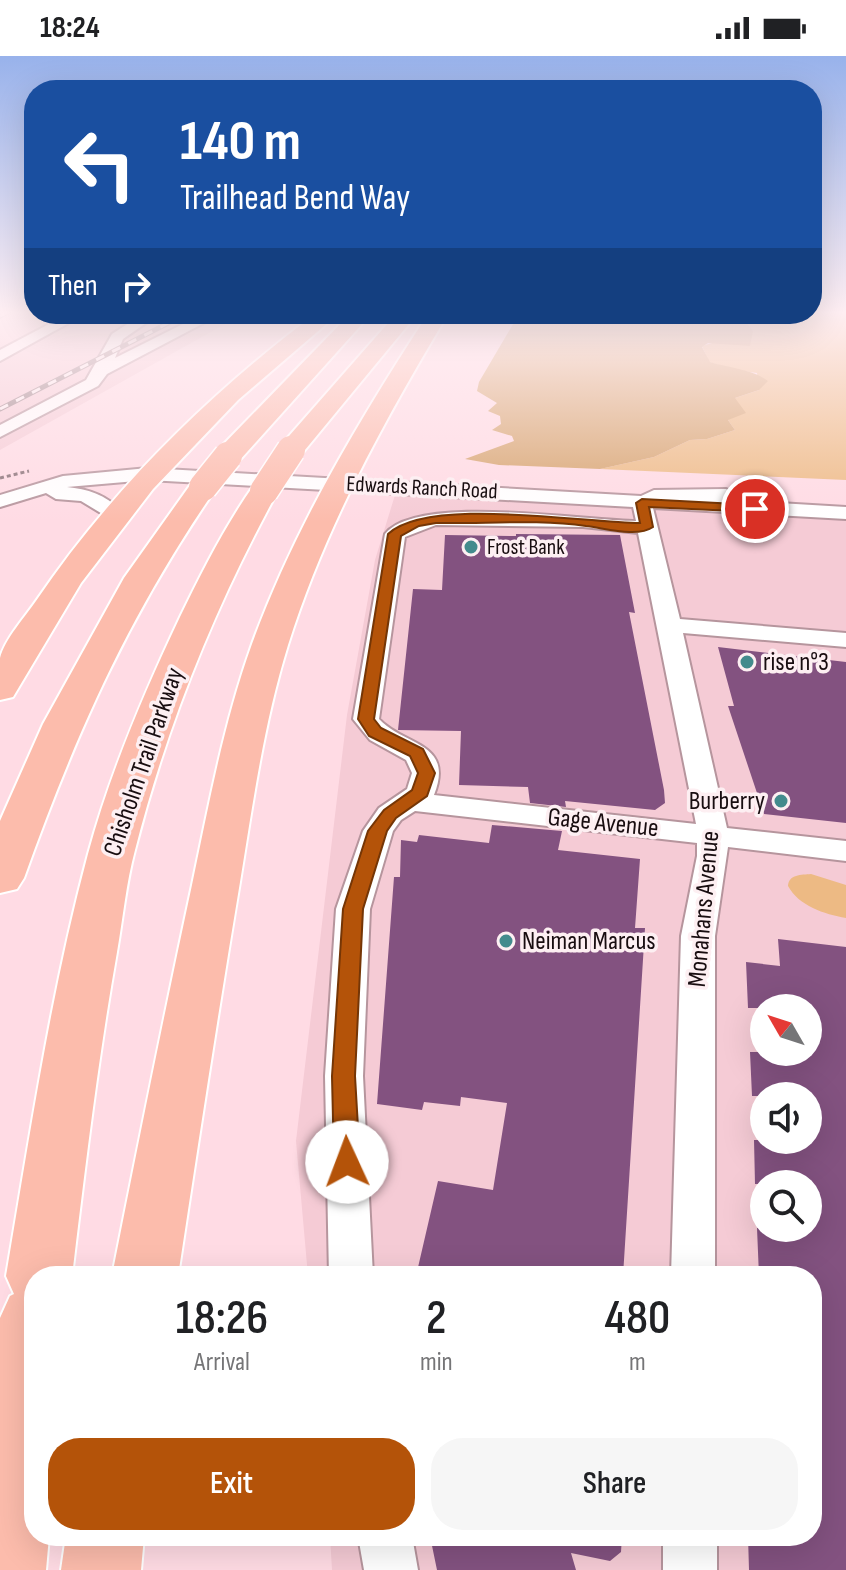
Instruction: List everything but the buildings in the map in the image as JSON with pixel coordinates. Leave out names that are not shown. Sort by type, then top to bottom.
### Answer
[{"type":"highway","points":[[0,689],[53,599],[114,515],[153,468],[246,381]]},
{"type":"highway","points":[[0,878],[52,749],[89,668],[164,540],[228,456],[296,381]]},
{"type":"highway","name":"Chisholm Trail Parkway","points":[[40,1266],[73,1044],[111,853],[137,768],[177,662],[223,562],[291,450],[350,381]]},
{"type":"highway","points":[[147,1266],[247,720],[287,597],[337,489],[395,381]]},
{"type":"highway","points":[[6,1570],[24,1408]]},
{"type":"highway","points":[[101,1570],[104,1546]]},
{"type":"street","points":[[0,432],[94,381]]},
{"type":"street","name":"Edwards Ranch Road","points":[[2,495],[153,468],[337,489],[639,507],[846,513]]},
{"type":"street","points":[[337,489],[369,493],[413,487]]},
{"type":"street","name":"Edwards Ranch Road","points":[[337,489],[413,487],[532,494],[639,507]]},
{"type":"street","points":[[2,495],[80,494],[100,500],[114,515]]},
{"type":"street","points":[[351,1266],[344,1076],[353,909],[378,831],[390,814],[421,793],[426,773],[422,759],[409,746],[375,732],[366,719],[395,534],[416,523],[436,519],[583,521],[617,527],[654,496],[726,495],[846,501]]},
{"type":"street","name":"Monahans Avenue","points":[[639,507],[670,625],[711,814],[713,856],[698,936],[693,1266]]},
{"type":"street","points":[[670,625],[846,640]]},
{"type":"street","name":"Gage Avenue","points":[[407,801],[846,851]]},
{"type":"street","points":[[387,1546],[391,1570]]},
{"type":"street","points":[[690,1546],[690,1570]]},
{"type":"shaded area","points":[[0,381],[124,381],[0,450]]},
{"type":"shaded area","points":[[758,381],[846,381],[846,480],[600,469],[654,457],[690,440],[707,439],[735,430],[728,420],[735,398],[759,390]]},
{"type":"shaded area","points":[[768,381],[759,390],[735,398],[746,413],[728,420],[735,430],[707,439],[690,440],[654,457],[600,469],[499,465],[465,459],[514,441],[512,436],[492,430],[501,424],[500,416],[488,411],[497,403],[477,391],[479,382]]},
{"type":"shaded area","points":[[395,495],[846,519],[846,1570],[332,1570],[331,1546],[822,1546],[822,1266],[307,1266],[296,1141],[347,715],[375,560]]},
{"type":"shaded area","points":[[811,874],[846,885],[846,918],[813,908],[799,899],[788,886],[796,876]]},
{"type":"railway","points":[[0,409],[55,381]]},
{"type":"place","name":"Frost Bank","points":[[471,547]]},
{"type":"place","name":"rise n°3","points":[[747,662]]},
{"type":"place","name":"Burberry","points":[[781,801]]},
{"type":"place","name":"Neiman Marcus","points":[[506,941]]},
{"type":"route","points":[[347,1162],[344,1076],[353,909],[378,831],[390,814],[421,793],[426,773],[417,752],[375,732],[366,719],[395,534],[402,528],[436,519],[583,521],[617,527],[647,527],[642,503],[755,509]]}]
